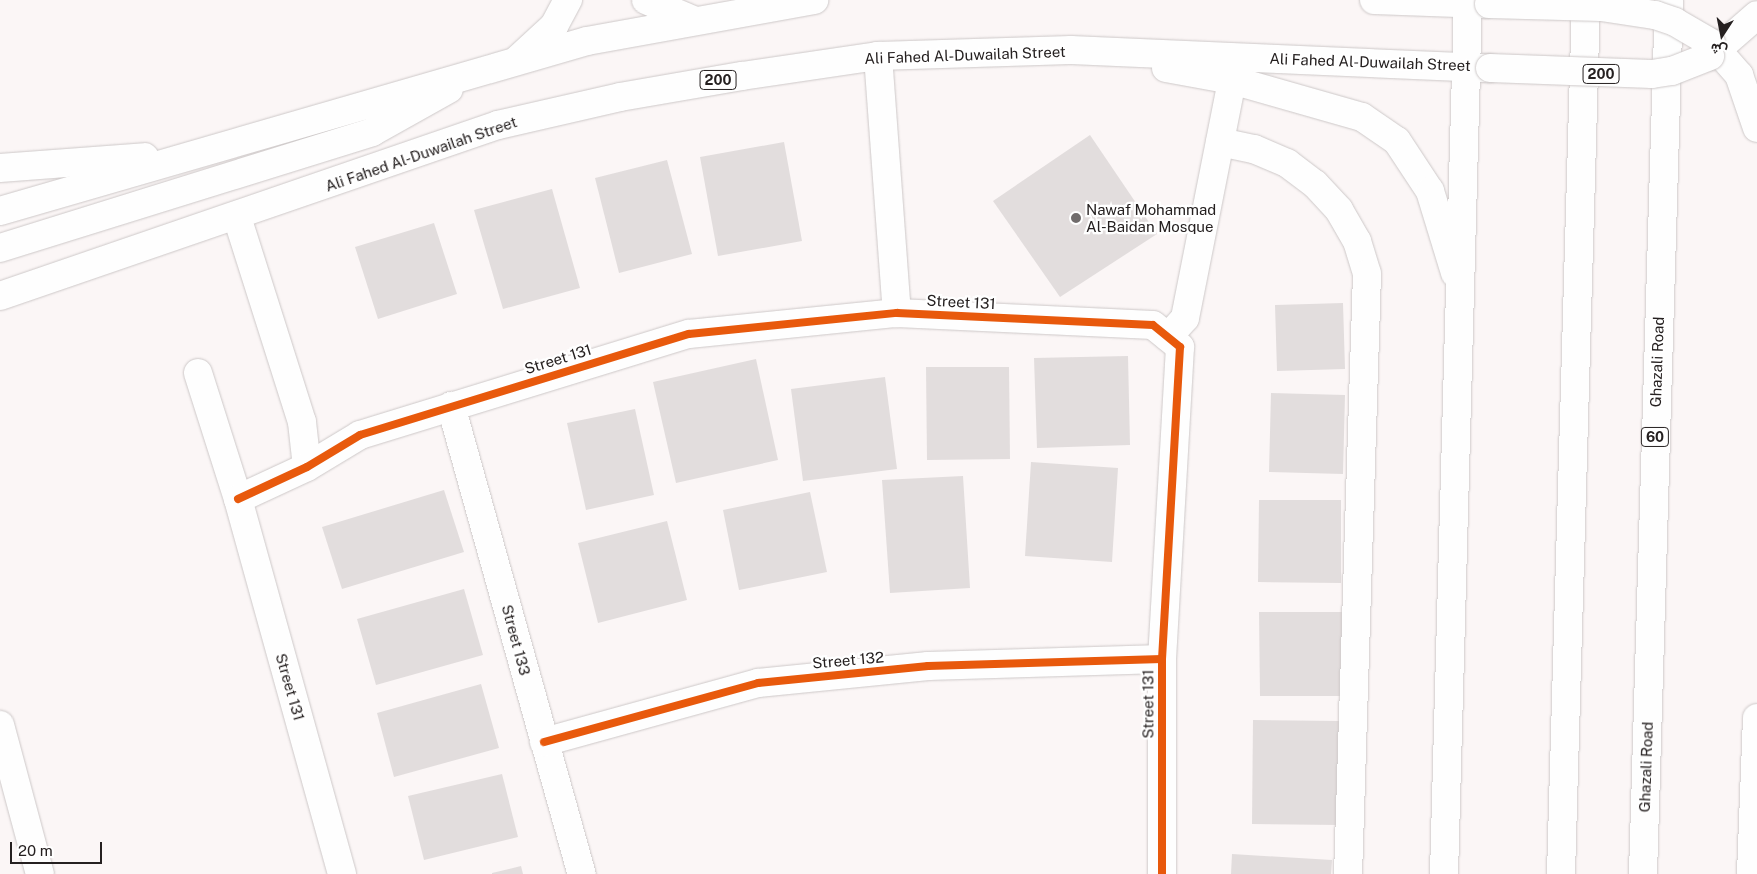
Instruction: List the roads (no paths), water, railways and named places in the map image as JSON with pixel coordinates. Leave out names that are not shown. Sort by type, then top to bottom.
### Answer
[{"type":"main road","points":[[518,59],[554,26],[568,0]]},
{"type":"main road","points":[[646,0],[693,20]]},
{"type":"main road","points":[[0,211],[587,40],[814,0]]},
{"type":"main road","points":[[1374,0],[1601,7],[1655,15],[1675,22],[1713,49],[1739,75],[1757,128]]},
{"type":"main road","points":[[1561,874],[1586,0]]},
{"type":"main road","name":"Ghazali Road","points":[[1643,874],[1668,0]]},
{"type":"main road","points":[[1444,874],[1462,295],[1479,67],[1475,2]]},
{"type":"main road","name":"Ali Fahed Al-Duwailah Street","points":[[0,296],[237,217],[498,125],[620,98],[878,56],[1071,50],[1652,74],[1672,71],[1713,49],[1757,15]]},
{"type":"main road","points":[[1071,50],[1232,80],[1362,117],[1397,141],[1430,191],[1462,295]]},
{"type":"main road","points":[[878,56],[897,313]]},
{"type":"main road","points":[[0,248],[372,132],[422,106],[470,73]]},
{"type":"main road","points":[[1168,337],[1185,318],[1232,80]]},
{"type":"main road","points":[[1220,142],[1262,152],[1287,163],[1315,184],[1339,210],[1357,241],[1367,274],[1348,874]]},
{"type":"main road","points":[[0,168],[204,153]]},
{"type":"main road","points":[[237,217],[302,422],[307,467]]},
{"type":"main road","name":"Street 131","points":[[238,499],[307,467],[360,435],[689,334],[897,313],[1153,325],[1180,347],[1162,659],[1162,874]]},
{"type":"main road","name":"Street 131","points":[[198,373],[238,499],[342,874]]},
{"type":"main road","name":"Street 133","points":[[451,406],[582,874]]},
{"type":"main road","name":"Street 132","points":[[544,742],[758,683],[928,666],[1162,659]]},
{"type":"main road","points":[[1751,874],[1757,718]]},
{"type":"main road","points":[[0,725],[40,874]]},
{"type":"place","name":"Nawaf Mohammad Al-Baidan Mosque","points":[[1076,218]]}]
